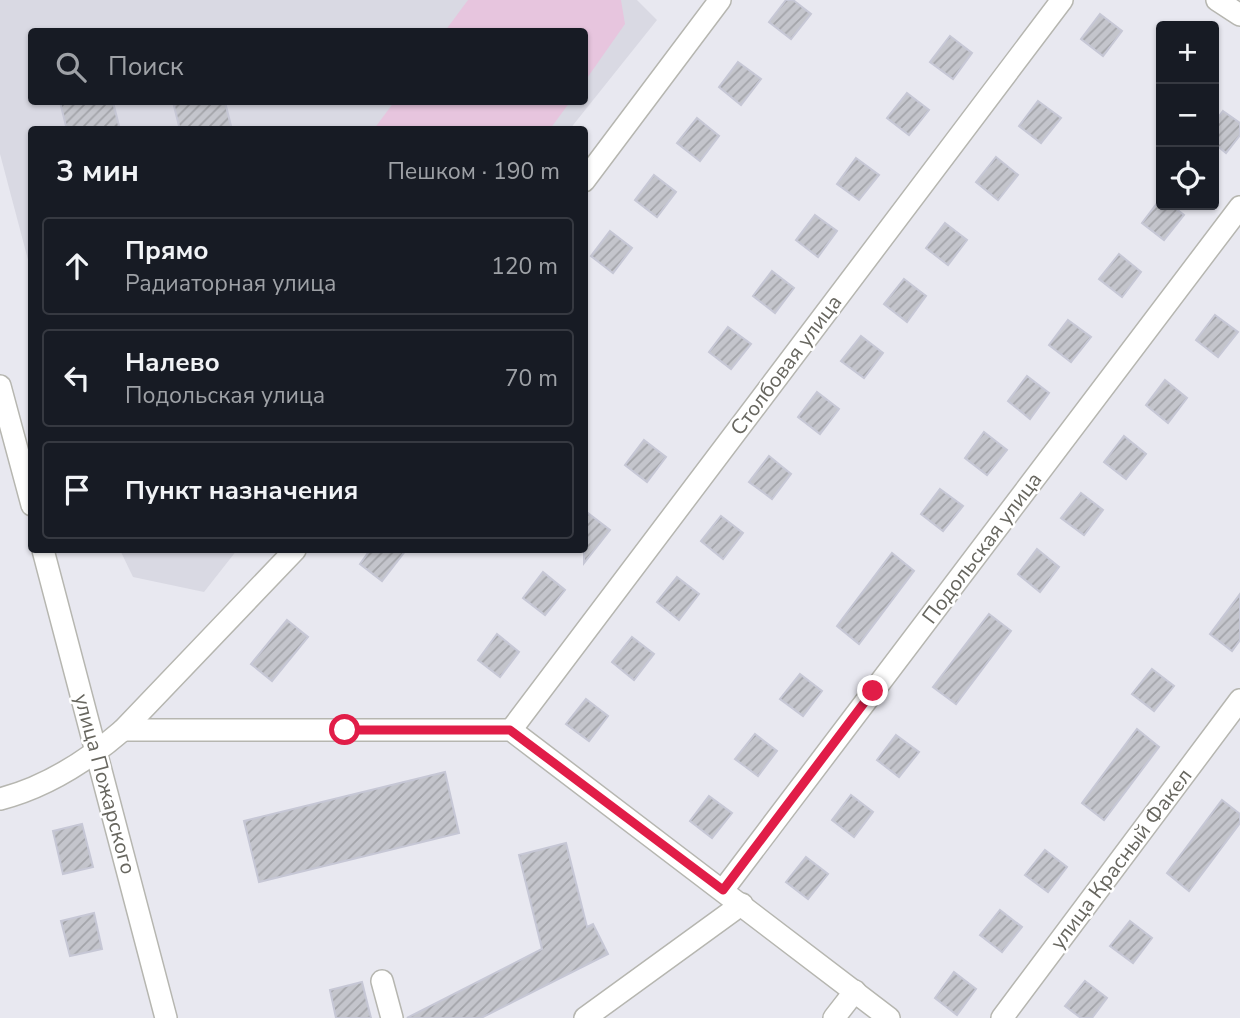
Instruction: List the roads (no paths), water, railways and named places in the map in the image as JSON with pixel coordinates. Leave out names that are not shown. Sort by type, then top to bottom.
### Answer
[{"type":"street","points":[[588,176],[720,0]]},
{"type":"street","name":"Столбовая улица","points":[[510,730],[1062,0]]},
{"type":"street","points":[[1217,0],[1240,15]]},
{"type":"street","name":"Подольская улица","points":[[723,890],[1240,207]]},
{"type":"street","points":[[0,386],[28,490]]},
{"type":"street","name":"улица Пожарского","points":[[44,553],[166,1018]]},
{"type":"street","points":[[0,799],[60,776],[97,752],[123,730],[292,553]]},
{"type":"street","name":"улица Красный Факел","points":[[1002,1018],[1240,700]]},
{"type":"street","points":[[123,730],[510,730],[889,1018]]},
{"type":"street","points":[[585,1018],[742,904]]},
{"type":"street","points":[[382,981],[392,1018]]},
{"type":"street","points":[[834,1018],[855,991]]}]
